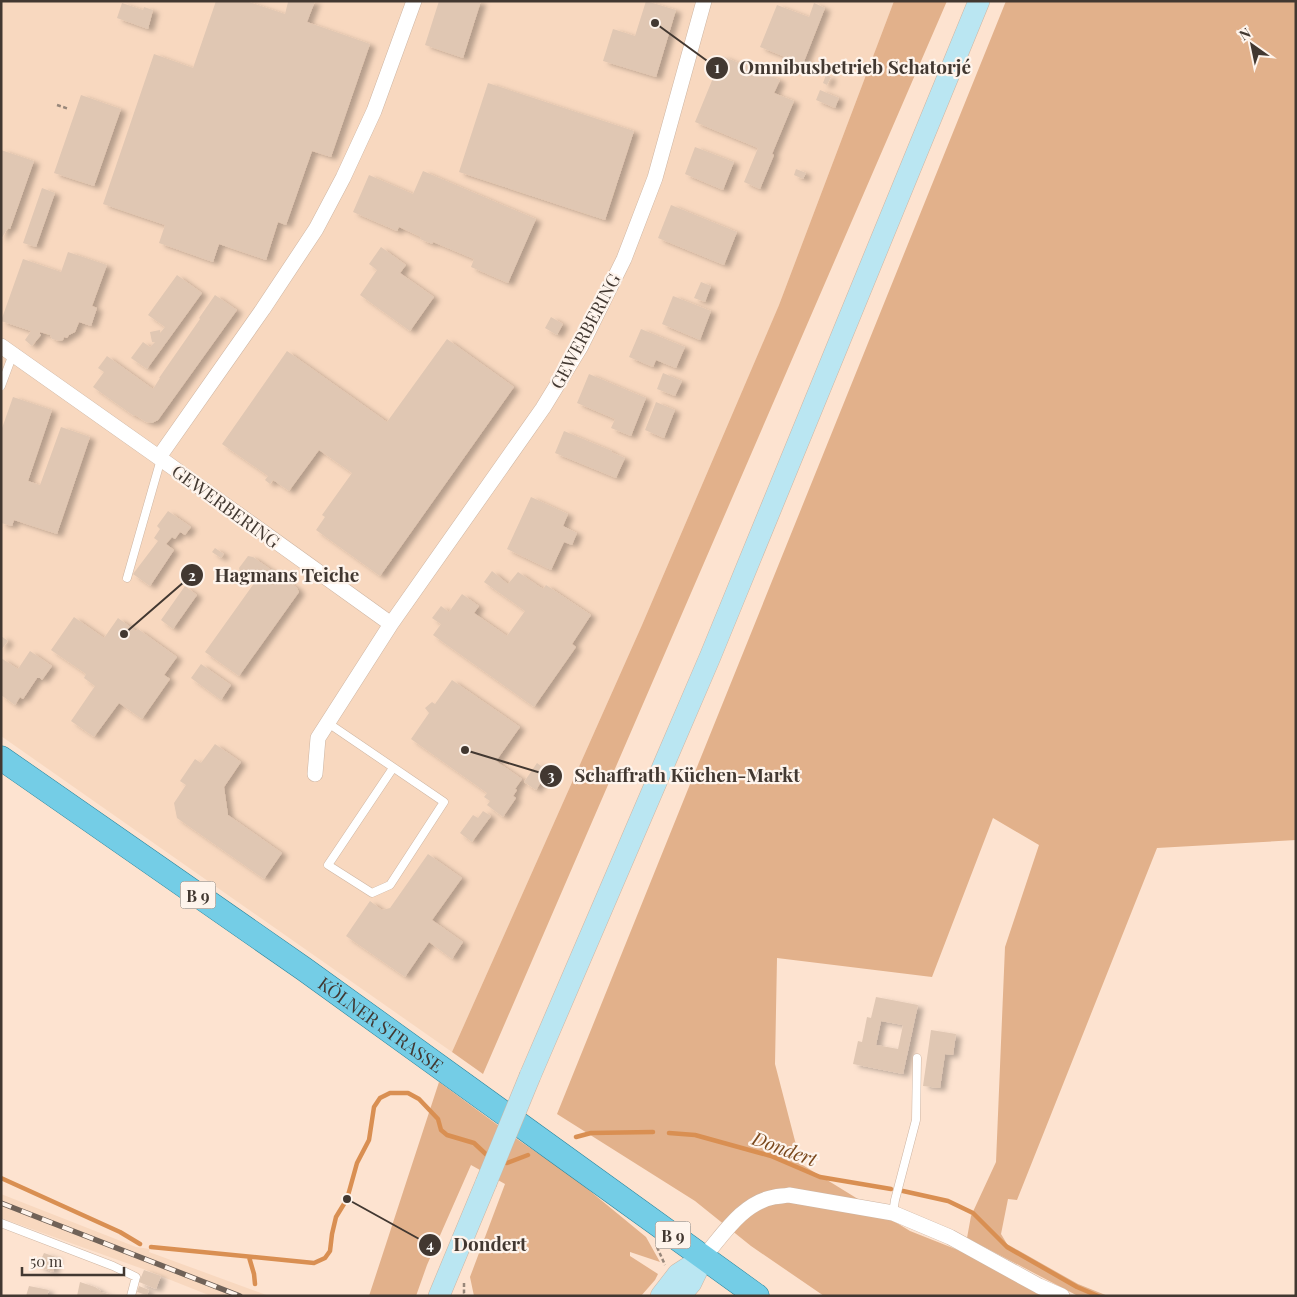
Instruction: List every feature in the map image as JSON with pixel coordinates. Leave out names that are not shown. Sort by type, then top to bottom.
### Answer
[{"type":"main road","points":[[439,1296],[530,1076],[710,657],[979,1]]},
{"type":"main road","name":"KÖLNER STRASSE","points":[[1,758],[304,969],[758,1296]]},
{"type":"main road","points":[[661,1296],[678,1274],[703,1258]]},
{"type":"main road","points":[[680,1296],[691,1283],[703,1258]]},
{"type":"street","name":"GEWERBERING","points":[[160,458],[316,229],[343,178],[374,111],[414,1]]},
{"type":"street","name":"GEWERBERING","points":[[315,774],[318,738],[391,624],[543,408],[581,346],[624,259],[655,178],[704,1]]},
{"type":"street","name":"GEWERBERING","points":[[7,350],[391,624]]},
{"type":"street","points":[[703,1258],[739,1216],[755,1204],[773,1197],[790,1195],[893,1213],[950,1237],[1038,1286],[1062,1296]]},
{"type":"lane","name":"GEWERBERING","points":[[1,386],[7,350]]},
{"type":"lane","points":[[127,578],[160,458]]},
{"type":"lane","points":[[328,723],[444,802],[390,885],[372,893],[328,864],[393,768]]},
{"type":"lane","points":[[893,1213],[916,1120],[917,1058]]},
{"type":"lane","points":[[1,1223],[96,1259],[136,1277],[131,1296]]},
{"type":"path","points":[[58,105],[69,108]]},
{"type":"shaded area","points":[[1,1],[894,1],[779,305],[642,625],[452,1052],[1,736]]},
{"type":"shaded area","points":[[894,1],[947,1],[483,1074],[452,1052],[642,625],[779,305]]},
{"type":"shaded area","points":[[1006,1],[1296,1],[1296,840],[1157,848],[1017,1200],[1008,1199],[1001,1234],[1007,1244],[1078,1284],[1108,1296],[1078,1296],[967,1238],[971,1216],[996,1162],[1005,947],[1039,845],[993,818],[932,977],[777,958],[775,1064],[801,1164],[910,1231],[963,1252],[1047,1296],[824,1296],[751,1246],[695,1201],[557,1114]]},
{"type":"shaded area","points":[[439,1082],[573,1177],[646,1237],[660,1262],[630,1252],[630,1256],[658,1274],[641,1296],[474,1296],[470,1277],[505,1184],[471,1165],[427,1265],[416,1296],[369,1296]]},
{"type":"shaded area","points":[[1,1194],[136,1247],[150,1249],[149,1252],[269,1296],[211,1296],[143,1269],[1,1218]]},
{"type":"building","points":[[216,1],[246,1],[285,14],[289,1],[315,1],[307,22],[370,44],[331,157],[312,151],[286,225],[278,222],[266,260],[219,244],[213,262],[159,243],[165,225],[103,204],[154,54],[193,68]]},
{"type":"building","points":[[439,1],[481,1],[463,58],[425,45]]},
{"type":"building","points":[[646,1],[676,10],[656,77],[603,61],[613,29],[635,36]]},
{"type":"building","points":[[122,3],[143,10],[144,7],[153,10],[148,29],[117,18]]},
{"type":"building","points":[[814,3],[825,8],[803,64],[760,47],[777,5],[809,17]]},
{"type":"building","points":[[722,56],[780,80],[774,93],[794,101],[760,189],[744,182],[758,148],[695,122]]},
{"type":"building","points":[[826,75],[831,77],[827,85],[823,83]]},
{"type":"building","points":[[488,83],[634,131],[605,220],[459,172]]},
{"type":"building","points":[[820,90],[839,98],[835,108],[816,100]]},
{"type":"building","points":[[81,95],[121,109],[94,186],[54,173]]},
{"type":"building","points":[[695,147],[734,162],[723,190],[685,174]]},
{"type":"building","points":[[1,150],[34,161],[10,229],[8,228],[1,239]]},
{"type":"building","points":[[796,169],[806,173],[803,179],[794,175]]},
{"type":"building","points":[[423,171],[536,219],[508,283],[471,267],[474,259],[433,242],[432,244],[420,239],[421,237],[399,227],[397,231],[353,212],[369,175],[413,194]]},
{"type":"building","points":[[42,188],[55,193],[36,247],[23,243]]},
{"type":"building","points":[[671,205],[737,232],[724,265],[658,238]]},
{"type":"building","points":[[381,247],[406,265],[400,273],[434,297],[410,331],[360,295],[377,270],[369,264]]},
{"type":"building","points":[[68,252],[107,265],[92,306],[97,308],[91,326],[79,322],[75,332],[60,341],[40,332],[41,335],[32,346],[25,340],[31,331],[1,321],[23,259],[61,272]]},
{"type":"building","points":[[177,275],[202,293],[147,369],[131,358],[143,342],[150,347],[155,342],[152,342],[150,332],[160,330],[160,333],[165,327],[148,315]]},
{"type":"building","points":[[701,282],[711,286],[705,302],[694,298]]},
{"type":"building","points":[[215,295],[237,310],[158,420],[152,423],[146,422],[134,416],[93,387],[104,372],[98,368],[107,356],[153,389]]},
{"type":"building","points":[[673,296],[711,311],[700,340],[662,324]]},
{"type":"building","points":[[551,317],[563,324],[557,335],[545,328]]},
{"type":"building","points":[[641,329],[685,347],[676,368],[656,360],[653,367],[629,357]]},
{"type":"building","points":[[447,339],[514,387],[380,576],[316,530],[325,517],[322,515],[352,473],[319,450],[289,491],[273,480],[270,484],[265,480],[268,476],[222,444],[287,351],[387,422]]},
{"type":"building","points":[[663,373],[682,381],[675,396],[657,389]]},
{"type":"building","points":[[589,374],[646,398],[631,436],[611,428],[615,419],[577,403]]},
{"type":"building","points":[[13,397],[52,410],[28,481],[40,485],[61,427],[90,437],[57,534],[14,520],[12,526],[1,523],[1,431]]},
{"type":"building","points":[[656,402],[675,410],[664,438],[645,430]]},
{"type":"building","points":[[564,431],[625,458],[616,478],[555,453]]},
{"type":"building","points":[[531,497],[568,514],[563,526],[577,533],[572,545],[564,542],[551,570],[507,549]]},
{"type":"building","points":[[168,511],[191,527],[185,535],[180,532],[175,539],[172,537],[166,544],[174,550],[150,586],[133,574],[158,541],[154,538],[160,529],[157,526]]},
{"type":"building","points":[[215,548],[224,554],[221,558],[212,552]]},
{"type":"building","points":[[248,556],[253,557],[297,588],[299,592],[239,676],[205,652],[255,582],[240,572],[239,568]]},
{"type":"building","points":[[492,571],[508,584],[518,572],[543,589],[546,585],[591,615],[572,644],[576,647],[534,707],[433,635],[441,624],[432,618],[441,606],[449,612],[462,594],[479,606],[474,613],[507,636],[525,611],[484,582]]},
{"type":"building","points":[[185,586],[197,595],[173,629],[161,620]]},
{"type":"building","points":[[74,617],[104,638],[118,618],[136,631],[138,629],[177,657],[164,675],[170,679],[142,719],[119,703],[94,737],[71,721],[95,686],[84,678],[86,674],[51,650]]},
{"type":"building","points":[[1,636],[8,641],[1,650]]},
{"type":"building","points":[[30,651],[52,666],[42,680],[37,678],[23,699],[20,697],[15,705],[1,695],[1,658],[18,669]]},
{"type":"building","points":[[201,664],[231,685],[221,700],[191,678]]},
{"type":"building","points":[[452,680],[520,727],[496,761],[522,779],[515,789],[517,790],[513,796],[516,798],[503,817],[487,805],[490,801],[484,797],[487,793],[411,739],[429,713],[425,708],[432,702],[435,704]]},
{"type":"building","points":[[215,744],[241,762],[224,787],[228,815],[282,853],[264,879],[177,818],[174,803],[186,785],[180,781],[195,759],[201,763]]},
{"type":"building","points":[[537,763],[548,771],[536,790],[524,782]]},
{"type":"building","points":[[483,811],[491,816],[472,842],[460,833],[473,815],[478,818]]},
{"type":"building","points":[[428,854],[462,878],[432,920],[463,942],[452,959],[429,942],[405,977],[346,936],[370,901],[382,910],[390,908]]},
{"type":"building","points":[[876,997],[918,1005],[903,1074],[853,1064],[858,1041],[862,1042],[867,1017],[871,1018]],"holes":[[[881,1021],[903,1025],[898,1049],[876,1045]]]},
{"type":"building","points":[[931,1030],[956,1034],[953,1055],[945,1054],[940,1088],[923,1086]]},
{"type":"building","points":[[44,1253],[56,1257],[53,1272],[38,1266]]},
{"type":"building","points":[[144,1270],[161,1276],[156,1289],[139,1282]]},
{"type":"building","points":[[80,1282],[95,1287],[101,1292],[114,1296],[77,1296]]},
{"type":"building","points":[[29,1286],[49,1290],[47,1296],[26,1296]]},
{"type":"building","points":[[139,1286],[149,1290],[147,1295],[137,1292]]},
{"type":"waterway","name":"Dondert","points":[[151,1247],[314,1263],[325,1258],[330,1251],[336,1217],[347,1199],[357,1163],[369,1140],[374,1107],[380,1098],[390,1093],[408,1093],[419,1099],[438,1119],[441,1130],[447,1135],[474,1143],[490,1158]]},
{"type":"waterway","name":"Dondert","points":[[576,1137],[591,1133],[653,1132]]},
{"type":"waterway","name":"Dondert","points":[[669,1133],[695,1135],[771,1156],[820,1177],[891,1189]]},
{"type":"waterway","name":"Dondert","points":[[501,1162],[507,1163],[528,1155]]},
{"type":"waterway","name":"Dondert","points":[[1,1178],[120,1232],[140,1244]]},
{"type":"waterway","name":"Dondert","points":[[903,1191],[948,1201],[973,1213],[1007,1247],[1077,1287],[1098,1296]]},
{"type":"waterway","points":[[249,1257],[255,1284]]},
{"type":"railway","points":[[1,1203],[240,1296]]},
{"type":"place","name":"Omnibusbetrieb Schatorjé","points":[[655,23]]},
{"type":"place","name":"Hagmans Teiche","points":[[124,634]]},
{"type":"place","name":"Schaffrath Küchen-Markt","points":[[465,750]]},
{"type":"place","name":"Dondert","points":[[347,1199]]}]
